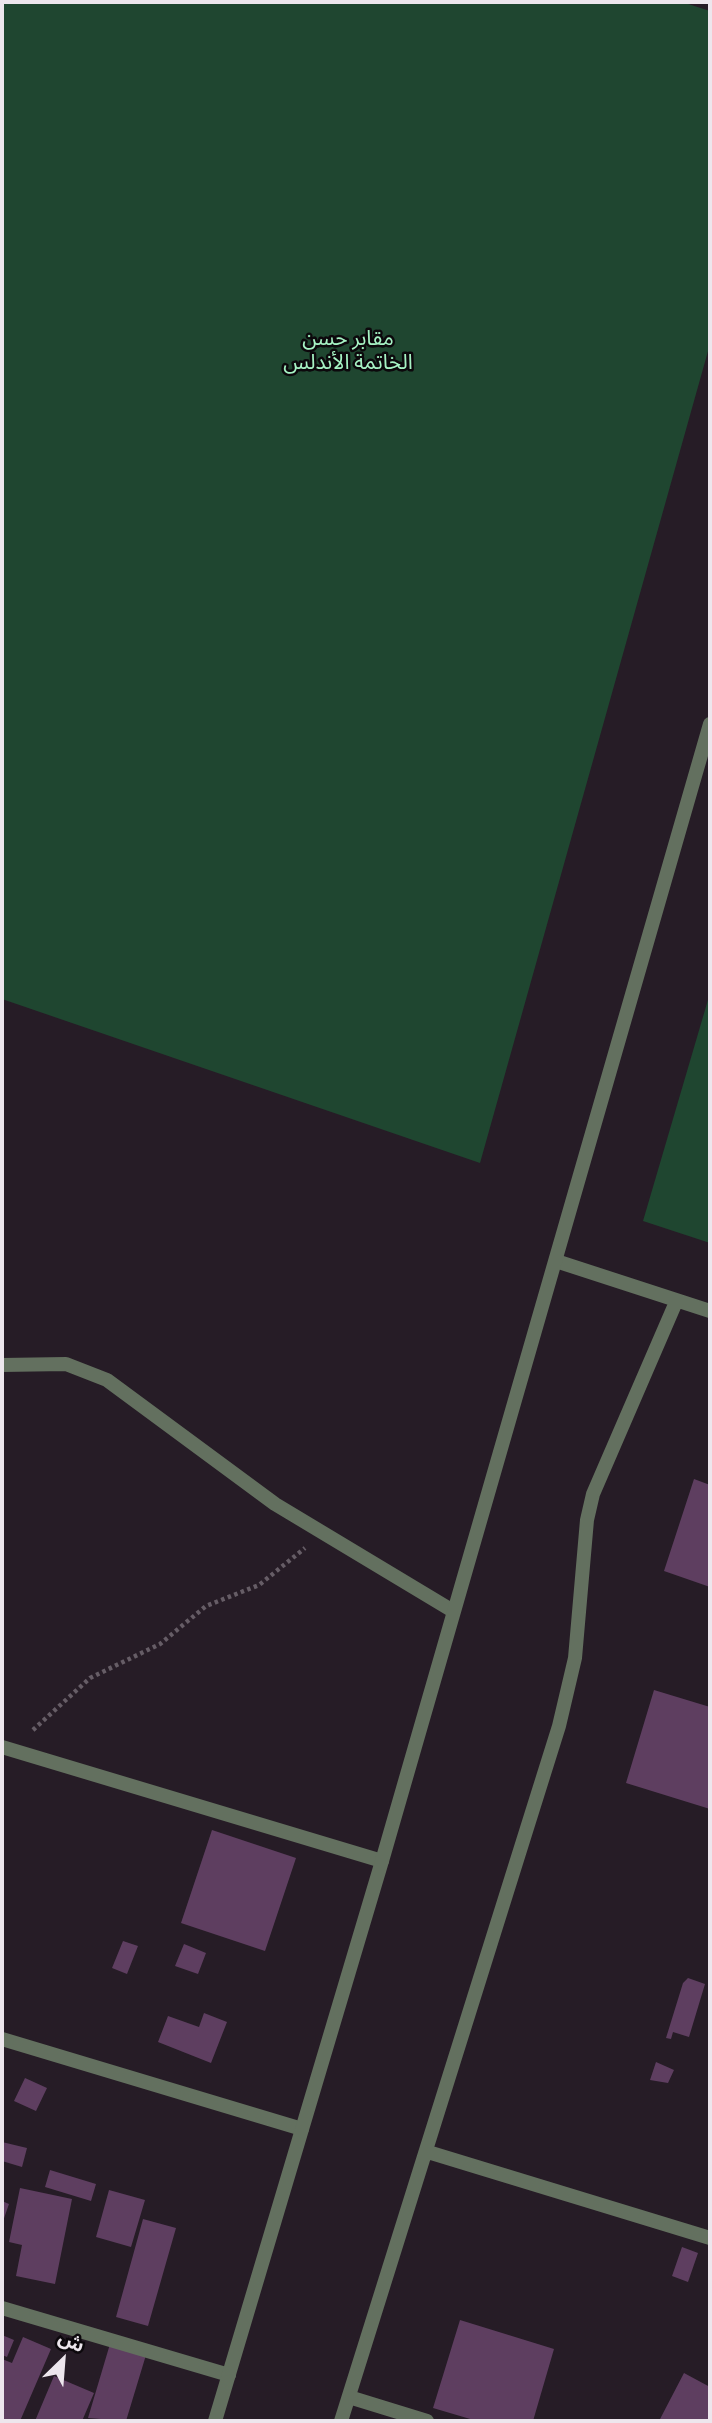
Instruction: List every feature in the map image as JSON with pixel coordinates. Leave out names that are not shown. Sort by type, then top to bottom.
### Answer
[{"type":"street","points":[[215,2421],[382,1861],[710,724]]},
{"type":"street","points":[[556,1261],[710,1311]]},
{"type":"street","points":[[341,2421],[428,2151],[559,1726],[575,1658],[587,1520],[593,1494],[676,1302]]},
{"type":"street","points":[[2,1365],[66,1364],[107,1380],[215,1462],[324,1533],[453,1611]]},
{"type":"street","points":[[6,1748],[382,1861]]},
{"type":"street","points":[[2,2039],[302,2129]]},
{"type":"street","points":[[428,2151],[710,2238]]},
{"type":"street","points":[[2,2308],[229,2375]]},
{"type":"street","points":[[348,2398],[427,2421]]},
{"type":"path","points":[[6,1748],[90,1678],[160,1644],[206,1606],[259,1585],[324,1533]]},
{"type":"green space","name":"مقابر حسن الخاتمة الأندلس","points":[[2,2],[682,2],[710,11],[710,344],[480,1163],[2,999]]},
{"type":"green space","points":[[710,993],[710,1243],[643,1221]]},
{"type":"building","points":[[694,1479],[710,1485],[710,1587],[664,1571]]},
{"type":"building","points":[[654,1690],[710,1707],[710,1809],[626,1783]]},
{"type":"building","points":[[212,1830],[296,1858],[265,1951],[181,1923]]},
{"type":"building","points":[[123,1941],[138,1946],[127,1974],[112,1968]]},
{"type":"building","points":[[184,1944],[206,1953],[198,1974],[175,1966]]},
{"type":"building","points":[[688,1978],[705,1984],[689,2037],[673,2032],[671,2039],[666,2038],[683,1983]]},
{"type":"building","points":[[204,2013],[227,2022],[211,2063],[158,2042],[168,2016],[199,2027]]},
{"type":"building","points":[[656,2062],[674,2070],[668,2083],[650,2080]]},
{"type":"building","points":[[25,2078],[47,2088],[36,2111],[14,2101]]},
{"type":"building","points":[[2,2142],[27,2148],[22,2167],[2,2161]]},
{"type":"building","points":[[50,2170],[96,2184],[91,2201],[45,2187]]},
{"type":"building","points":[[20,2188],[72,2199],[55,2284],[16,2276],[22,2245],[9,2242]]},
{"type":"building","points":[[109,2190],[145,2200],[131,2247],[96,2237]]},
{"type":"building","points":[[2,2201],[9,2204],[2,2224]]},
{"type":"building","points":[[143,2219],[176,2228],[148,2326],[116,2317]]},
{"type":"building","points":[[682,2247],[698,2253],[688,2282],[672,2276]]},
{"type":"building","points":[[460,2320],[554,2349],[533,2421],[477,2421],[433,2408]]},
{"type":"building","points":[[2,2335],[14,2340],[7,2357],[2,2355]]},
{"type":"building","points":[[23,2337],[51,2349],[20,2421],[2,2421],[2,2359],[12,2363]]},
{"type":"building","points":[[110,2344],[146,2355],[126,2421],[88,2418]]},
{"type":"building","points":[[684,2373],[710,2387],[710,2421],[659,2421]]},
{"type":"building","points":[[54,2376],[94,2393],[82,2421],[35,2421]]}]
